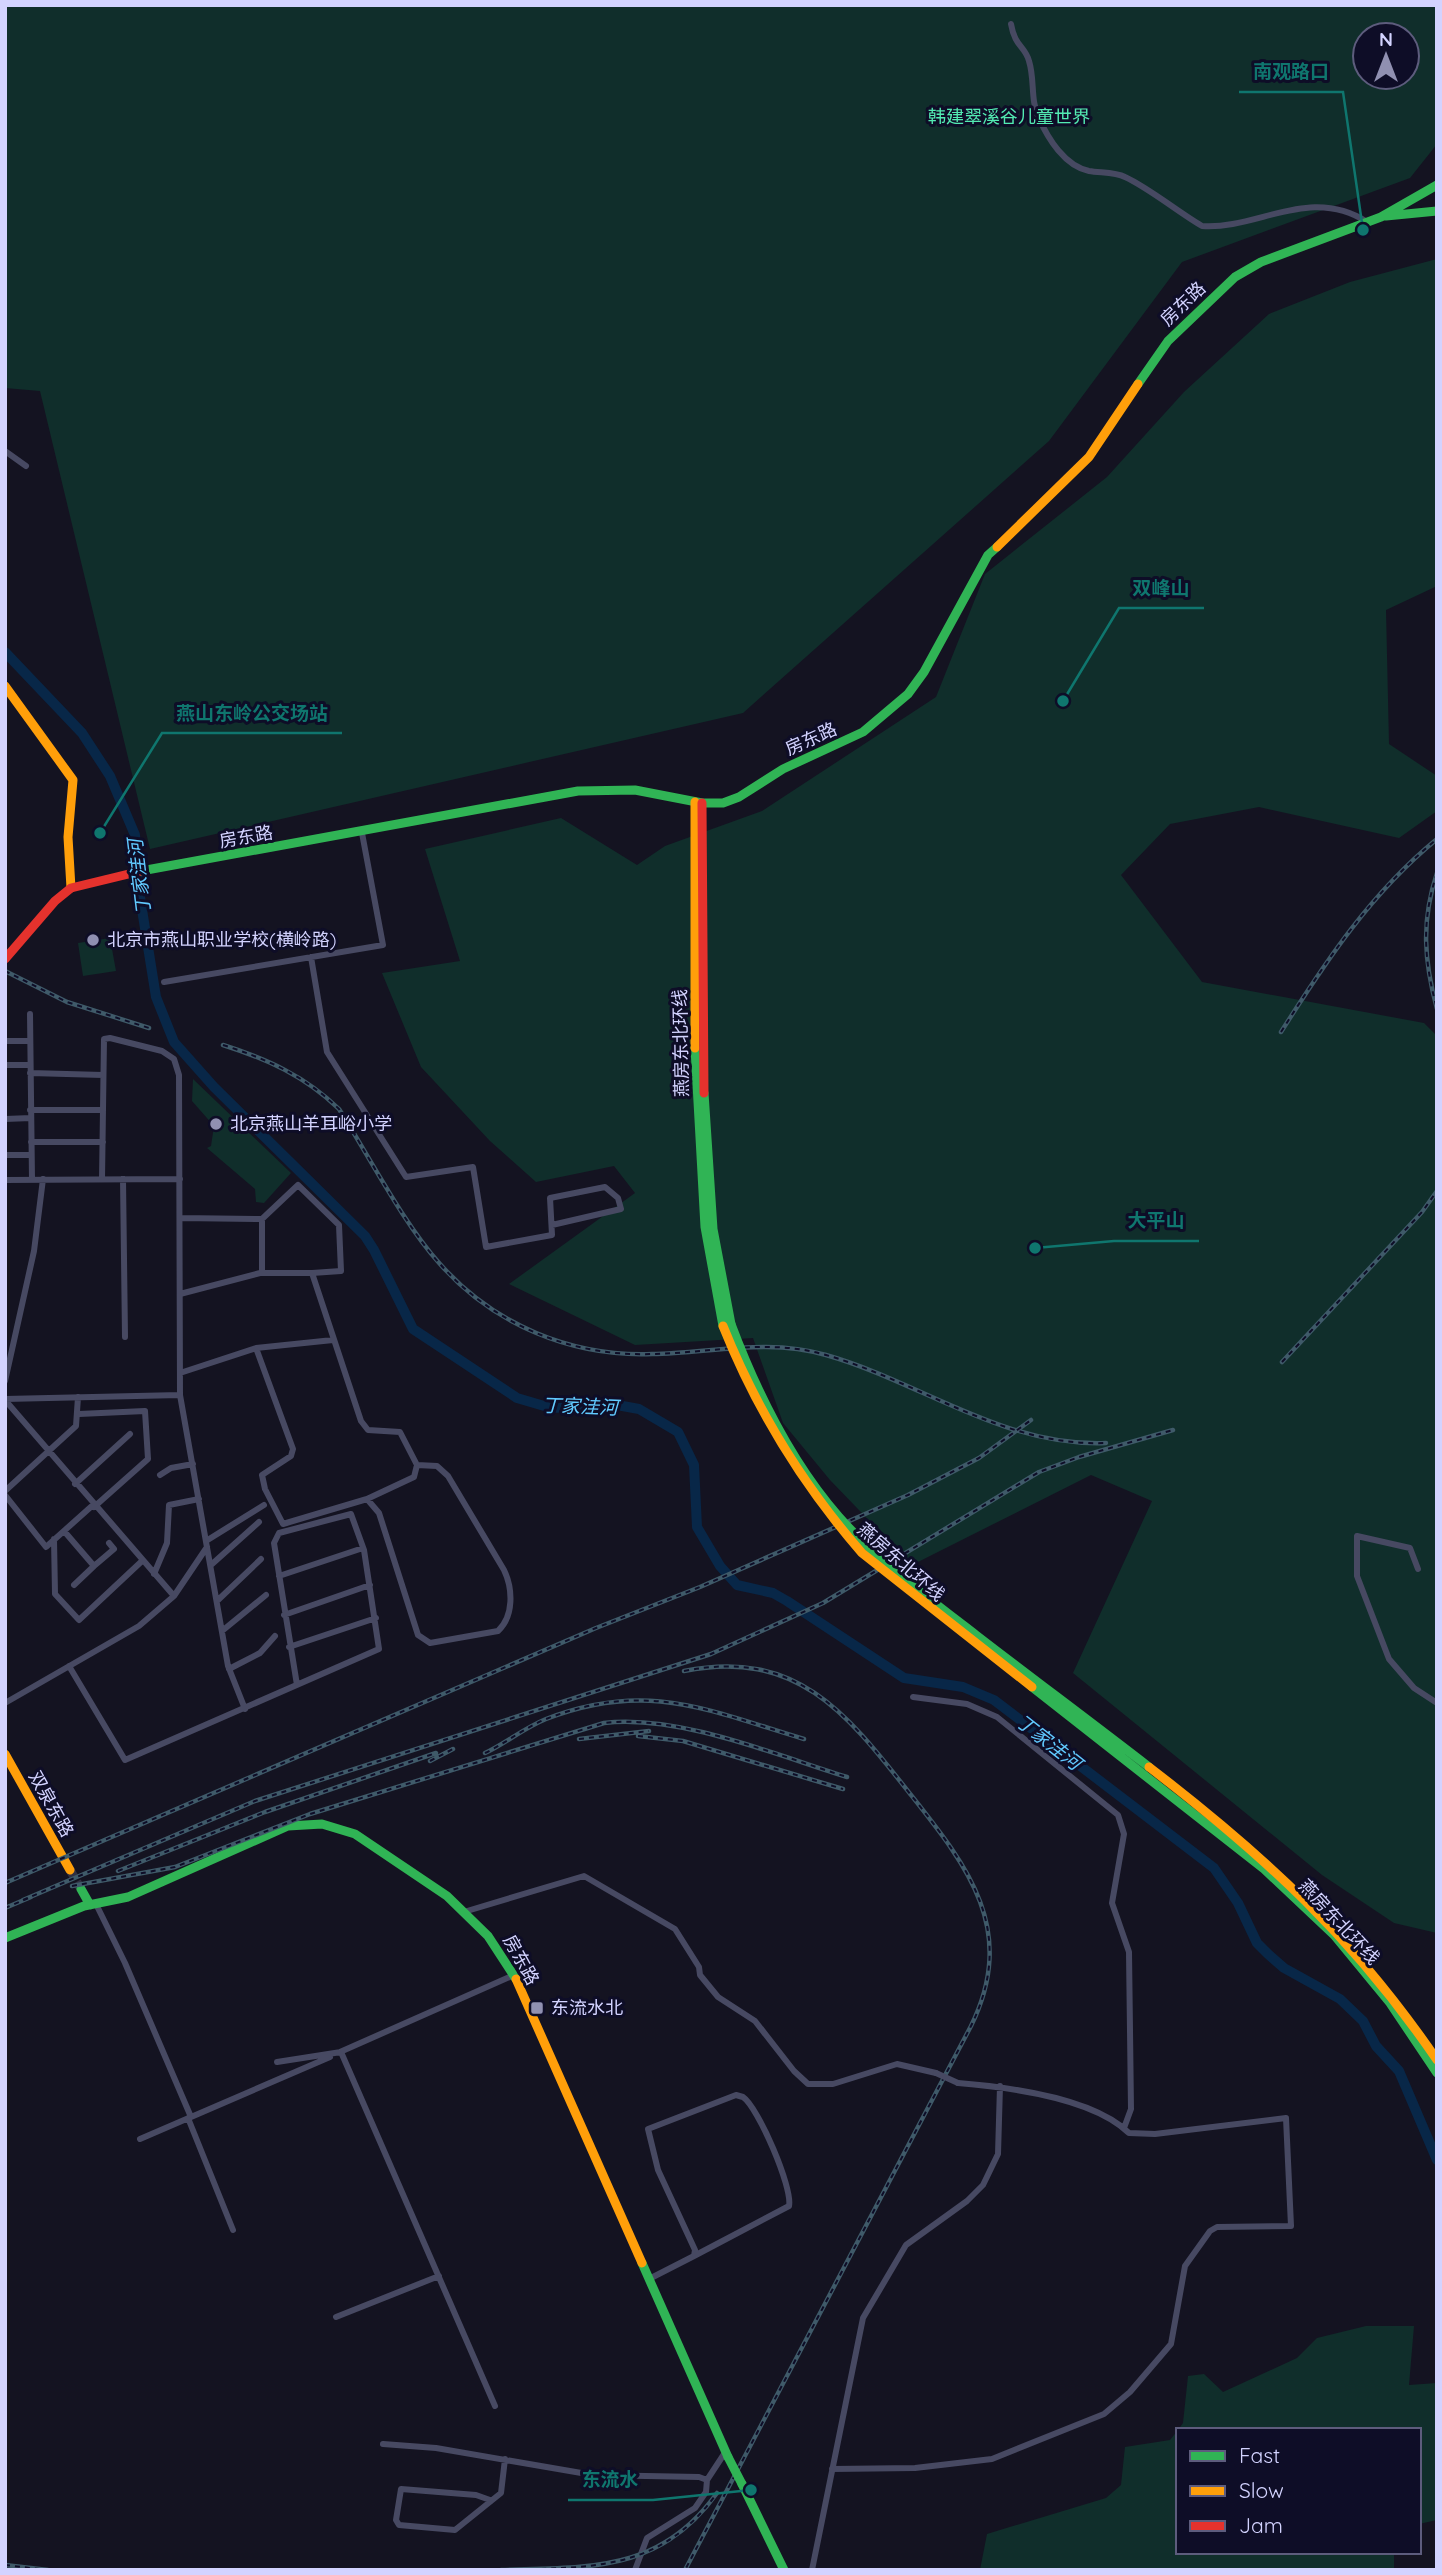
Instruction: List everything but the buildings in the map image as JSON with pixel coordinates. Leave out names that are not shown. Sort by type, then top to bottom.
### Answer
[{"type":"main road","name":"房东路","points":[[6,957],[55,901],[71,888],[130,872],[362,833],[578,791],[635,790],[698,802],[723,803],[739,797],[783,769],[836,747],[887,715],[908,694],[924,671],[988,555],[1089,457],[1168,341],[1235,277],[1284,251],[1381,217],[1437,185]]},
{"type":"main road","points":[[1381,217],[1437,211]]},
{"type":"main road","points":[[5,686],[72,780],[68,837],[71,888]]},
{"type":"main road","name":"燕房东北环线","points":[[698,802],[702,1044],[708,1169],[718,1274],[727,1325],[752,1398],[769,1428],[814,1499],[862,1553],[1264,1869],[1334,1935],[1390,2003],[1437,2073]]},
{"type":"main road","name":"燕房东北环线","points":[[727,1325],[785,1440],[822,1496],[860,1539],[920,1591],[1266,1861],[1340,1931],[1396,2000],[1437,2060]]},
{"type":"main road","name":"双泉东路","points":[[5,1754],[70,1870]]},
{"type":"main road","name":"房东路","points":[[5,1938],[93,1905],[128,1897],[288,1826],[307,1824],[341,1828],[467,1911],[492,1937],[514,1975],[727,2454],[784,2570]]},
{"type":"main road","points":[[81,1889],[93,1905]]},
{"type":"street","points":[[1011,24],[1013,40],[1027,53],[1030,63],[1038,118],[1052,143],[1084,170],[1124,176],[1202,226],[1295,208],[1352,212],[1367,222]]},
{"type":"street","points":[[5,451],[26,466]]},
{"type":"street","points":[[164,982],[383,945],[362,833]]},
{"type":"street","points":[[312,957],[327,1052],[405,1177],[473,1167],[486,1247],[552,1235],[550,1198],[605,1187],[618,1198],[621,1209],[552,1225]]},
{"type":"street","points":[[30,1014],[32,1180]]},
{"type":"street","points":[[102,1179],[104,1039],[162,1051],[174,1059],[179,1075],[180,1395],[229,1669],[245,1709]]},
{"type":"street","points":[[5,1041],[30,1041]]},
{"type":"street","points":[[5,1065],[103,1075]]},
{"type":"street","points":[[5,1119],[31,1114],[103,1110]]},
{"type":"street","points":[[31,1142],[103,1142]]},
{"type":"street","points":[[5,1155],[31,1155]]},
{"type":"street","points":[[5,1381],[34,1251],[43,1179]]},
{"type":"street","points":[[123,1179],[125,1337]]},
{"type":"street","points":[[5,1180],[180,1179]]},
{"type":"street","points":[[180,1218],[262,1219],[298,1185],[339,1225],[341,1272],[262,1273],[180,1294]]},
{"type":"street","points":[[262,1219],[262,1273]]},
{"type":"street","points":[[312,1273],[366,1430],[400,1432],[417,1465]]},
{"type":"street","points":[[180,1373],[256,1348],[333,1340]]},
{"type":"street","points":[[256,1348],[293,1449],[291,1456],[262,1475],[265,1489],[283,1524],[367,1499],[410,1481],[417,1465]]},
{"type":"street","points":[[5,1400],[180,1395]]},
{"type":"street","points":[[78,1397],[79,1414],[76,1426],[5,1493],[46,1547],[148,1459],[145,1411],[79,1414]]},
{"type":"street","points":[[5,1400],[93,1506],[174,1596]]},
{"type":"street","points":[[75,1484],[130,1434]]},
{"type":"street","points":[[160,1475],[171,1468],[193,1464]]},
{"type":"street","points":[[367,1499],[379,1513],[418,1635],[430,1643],[498,1631],[508,1617],[510,1603],[509,1582],[504,1570],[448,1476],[437,1466],[417,1465]]},
{"type":"street","points":[[154,1574],[167,1543],[169,1505],[199,1499]]},
{"type":"street","points":[[5,1703],[139,1626],[174,1596],[207,1544],[264,1505]]},
{"type":"street","points":[[69,1666],[125,1760],[245,1709],[379,1648],[363,1548],[351,1514],[279,1534],[274,1543],[297,1685]]},
{"type":"street","points":[[211,1565],[259,1522]]},
{"type":"street","points":[[64,1531],[94,1566]]},
{"type":"street","points":[[1418,1569],[1410,1548],[1357,1536],[1357,1576],[1389,1660],[1414,1688],[1437,1703]]},
{"type":"street","points":[[54,1539],[55,1594],[79,1620],[142,1561]]},
{"type":"street","points":[[74,1585],[114,1549],[109,1543]]},
{"type":"street","points":[[279,1576],[363,1548]]},
{"type":"street","points":[[217,1601],[261,1559]]},
{"type":"street","points":[[285,1615],[370,1585]]},
{"type":"street","points":[[222,1631],[266,1595]]},
{"type":"street","points":[[289,1647],[376,1618]]},
{"type":"street","points":[[229,1669],[260,1653],[275,1636]]},
{"type":"street","points":[[913,1697],[967,1704],[998,1717],[1118,1815],[1124,1834],[1112,1903],[1129,1952],[1131,2109],[1124,2128]]},
{"type":"street","points":[[467,1911],[584,1876],[675,1929],[699,1967],[700,1976],[718,1997],[755,2021],[794,2071],[808,2084],[833,2084],[897,2064],[936,2073],[958,2083],[1000,2086],[1066,2102],[1124,2128],[1129,2133],[1155,2134],[1286,2118],[1291,2226],[1217,2227],[1210,2231],[1185,2266],[1171,2344],[1130,2392],[1104,2414],[992,2459],[915,2468],[832,2469]]},
{"type":"street","points":[[93,1905],[131,1976],[191,2116],[188,2118],[233,2230]]},
{"type":"street","points":[[140,2139],[514,1975]]},
{"type":"street","points":[[277,2062],[341,2052]]},
{"type":"street","points":[[341,2052],[495,2406]]},
{"type":"street","points":[[812,2570],[863,2318],[906,2245],[967,2201],[983,2185],[998,2154],[1000,2086]]},
{"type":"street","points":[[649,2279],[694,2256],[789,2206],[788,2186],[758,2117],[743,2096],[736,2095],[648,2129],[659,2170],[695,2250],[694,2256]]},
{"type":"street","points":[[336,2317],[439,2276]]},
{"type":"street","points":[[383,2444],[436,2448],[593,2475],[699,2477],[707,2480]]},
{"type":"street","points":[[635,2570],[647,2538],[695,2508],[706,2492],[707,2480],[727,2454]]},
{"type":"street","points":[[490,2500],[476,2496],[401,2489],[396,2520],[399,2525],[455,2530],[490,2500],[503,2488],[505,2459]]},
{"type":"green space","name":"韩建翠溪谷儿童世界","points":[[5,5],[1437,5],[1437,144],[1410,178],[1182,262],[1049,441],[743,713],[150,849],[40,391],[5,388]]},
{"type":"green space","points":[[1437,259],[1437,586],[1386,610],[1389,744],[1437,776],[1437,811],[1399,838],[1259,807],[1170,824],[1121,875],[1202,982],[1424,1023],[1437,1036],[1437,1933],[1394,1923],[1322,1875],[1073,1673],[1152,1501],[1091,1475],[912,1565],[830,1480],[783,1423],[753,1338],[635,1345],[509,1284],[635,1193],[614,1166],[536,1182],[490,1141],[421,1067],[382,973],[460,961],[425,849],[561,818],[637,865],[665,846],[762,811],[936,697],[985,574],[1107,477],[1184,392],[1269,314],[1350,282]]},
{"type":"green space","points":[[110,938],[116,971],[83,976],[78,943]]},
{"type":"green space","points":[[193,1079],[291,1173],[264,1203],[256,1202],[255,1189],[207,1148],[211,1146],[214,1126],[192,1101]]},
{"type":"green space","points":[[1366,2326],[1414,2326],[1409,2385],[1437,2383],[1437,2520],[1421,2524],[1421,2428],[1179,2428],[1183,2423],[1188,2376],[1204,2374],[1223,2392],[1297,2358],[1317,2338]]},
{"type":"green space","points":[[1176,2432],[1176,2554],[1394,2554],[1394,2570],[980,2570],[987,2534],[1106,2498],[1121,2485],[1125,2447],[1170,2440]]},
{"type":"waterway","name":"丁家洼河","points":[[5,652],[82,733],[110,776],[135,835],[140,897],[156,997],[174,1042],[214,1087],[365,1236],[413,1329],[517,1398],[551,1408],[617,1405],[639,1409],[678,1432],[694,1465],[697,1527],[720,1566],[737,1585],[773,1593],[904,1678],[963,1687],[994,1700],[1214,1868],[1238,1903],[1257,1943],[1284,1968],[1340,1999],[1363,2021],[1376,2046],[1399,2071],[1437,2160]]},
{"type":"tunnel","points":[[70,1870],[81,1889]]},
{"type":"railway","points":[[1281,1032],[1351,929],[1391,882],[1437,839]]},
{"type":"railway","points":[[1437,873],[1428,908],[1426,941],[1429,974],[1437,1009]]},
{"type":"railway","points":[[5,971],[67,1002],[149,1028]]},
{"type":"railway","points":[[223,1045],[285,1070],[326,1097],[339,1109],[400,1209],[440,1264],[461,1286],[485,1304],[536,1333],[593,1350],[622,1353],[652,1354],[761,1347],[804,1350],[861,1367],[963,1411],[1032,1435],[1106,1443]]},
{"type":"railway","points":[[1282,1362],[1422,1212],[1437,1191]]},
{"type":"railway","points":[[5,1883],[596,1628],[700,1587],[908,1495],[979,1458],[1031,1420]]},
{"type":"railway","points":[[23,1900],[255,1801],[711,1654],[823,1603],[1039,1472],[1079,1457],[1173,1430]]},
{"type":"railway","points":[[684,1671],[724,1666],[759,1669],[789,1679],[817,1694],[842,1715],[911,1795],[967,1874],[980,1901],[988,1930],[989,1960],[984,1991],[971,2026],[685,2570]]},
{"type":"railway","points":[[485,1753],[546,1719],[582,1707],[615,1702],[676,1704],[737,1718],[804,1739]]},
{"type":"railway","points":[[72,1886],[175,1867],[310,1814],[604,1723],[633,1722],[695,1730],[847,1777]]},
{"type":"railway","points":[[579,1739],[649,1731]]},
{"type":"railway","points":[[638,1736],[683,1741],[843,1789]]},
{"type":"railway","points":[[430,1761],[453,1749]]},
{"type":"railway","points":[[118,1871],[265,1812],[436,1753]]},
{"type":"railway","points":[[5,1908],[31,1897]]},
{"type":"railway","points":[[501,2570],[593,2565],[647,2552],[672,2538],[695,2519],[717,2493]]},
{"type":"railway","points":[[5,2565],[48,2570]]},
{"type":"traffic: fast","points":[[1138,384],[1168,341],[1235,277],[1261,262],[1381,217],[1437,185]]},
{"type":"traffic: fast","points":[[1386,216],[1437,211]]},
{"type":"traffic: fast","points":[[141,871],[578,791],[635,790],[702,803],[723,803],[739,797],[783,769],[863,732],[908,694],[924,672],[988,555],[997,547]]},
{"type":"traffic: fast","points":[[695,1048],[705,1227],[723,1326]]},
{"type":"traffic: fast","points":[[704,1093],[713,1229],[731,1324]]},
{"type":"traffic: fast","points":[[731,1324],[764,1401],[790,1450],[821,1495],[854,1533],[922,1593],[1149,1767]]},
{"type":"traffic: fast","points":[[1032,1687],[1264,1869],[1334,1935],[1390,2003],[1437,2073]]},
{"type":"traffic: fast","points":[[5,1938],[84,1906],[128,1897],[288,1826],[322,1824],[355,1834],[447,1896],[488,1936],[516,1979]]},
{"type":"traffic: fast","points":[[81,1889],[90,1905]]},
{"type":"traffic: fast","points":[[642,2263],[728,2457]]},
{"type":"traffic: fast","points":[[728,2457],[742,2484]]},
{"type":"traffic: fast","points":[[742,2484],[784,2570]]},
{"type":"traffic: slow","points":[[997,547],[1089,457],[1138,384]]},
{"type":"traffic: slow","points":[[5,686],[73,780],[68,837],[71,888]]},
{"type":"traffic: slow","points":[[695,802],[695,1048]]},
{"type":"traffic: slow","points":[[723,1326],[751,1388],[783,1446],[820,1500],[862,1553],[1032,1687]]},
{"type":"traffic: slow","points":[[5,1754],[70,1870]]},
{"type":"traffic: slow","points":[[1149,1767],[1232,1833],[1305,1901],[1373,1975],[1437,2060]]},
{"type":"traffic: slow","points":[[516,1979],[642,2263]]},
{"type":"traffic: jam","points":[[702,803],[704,1093]]},
{"type":"traffic: jam","points":[[5,959],[55,901],[71,888],[141,871]]},
{"type":"place","name":"南观路口","points":[[1363,230]]},
{"type":"place","name":"双峰山","points":[[1063,701]]},
{"type":"place","name":"燕山东岭公交场站","points":[[100,833]]},
{"type":"place","name":"北京市燕山职业学校(横岭路)","points":[[93,940]]},
{"type":"place","name":"北京燕山羊耳峪小学","points":[[216,1124]]},
{"type":"place","name":"大平山","points":[[1035,1248]]},
{"type":"place","name":"东流水北","points":[[537,2008]]},
{"type":"place","name":"东流水","points":[[751,2490]]}]
